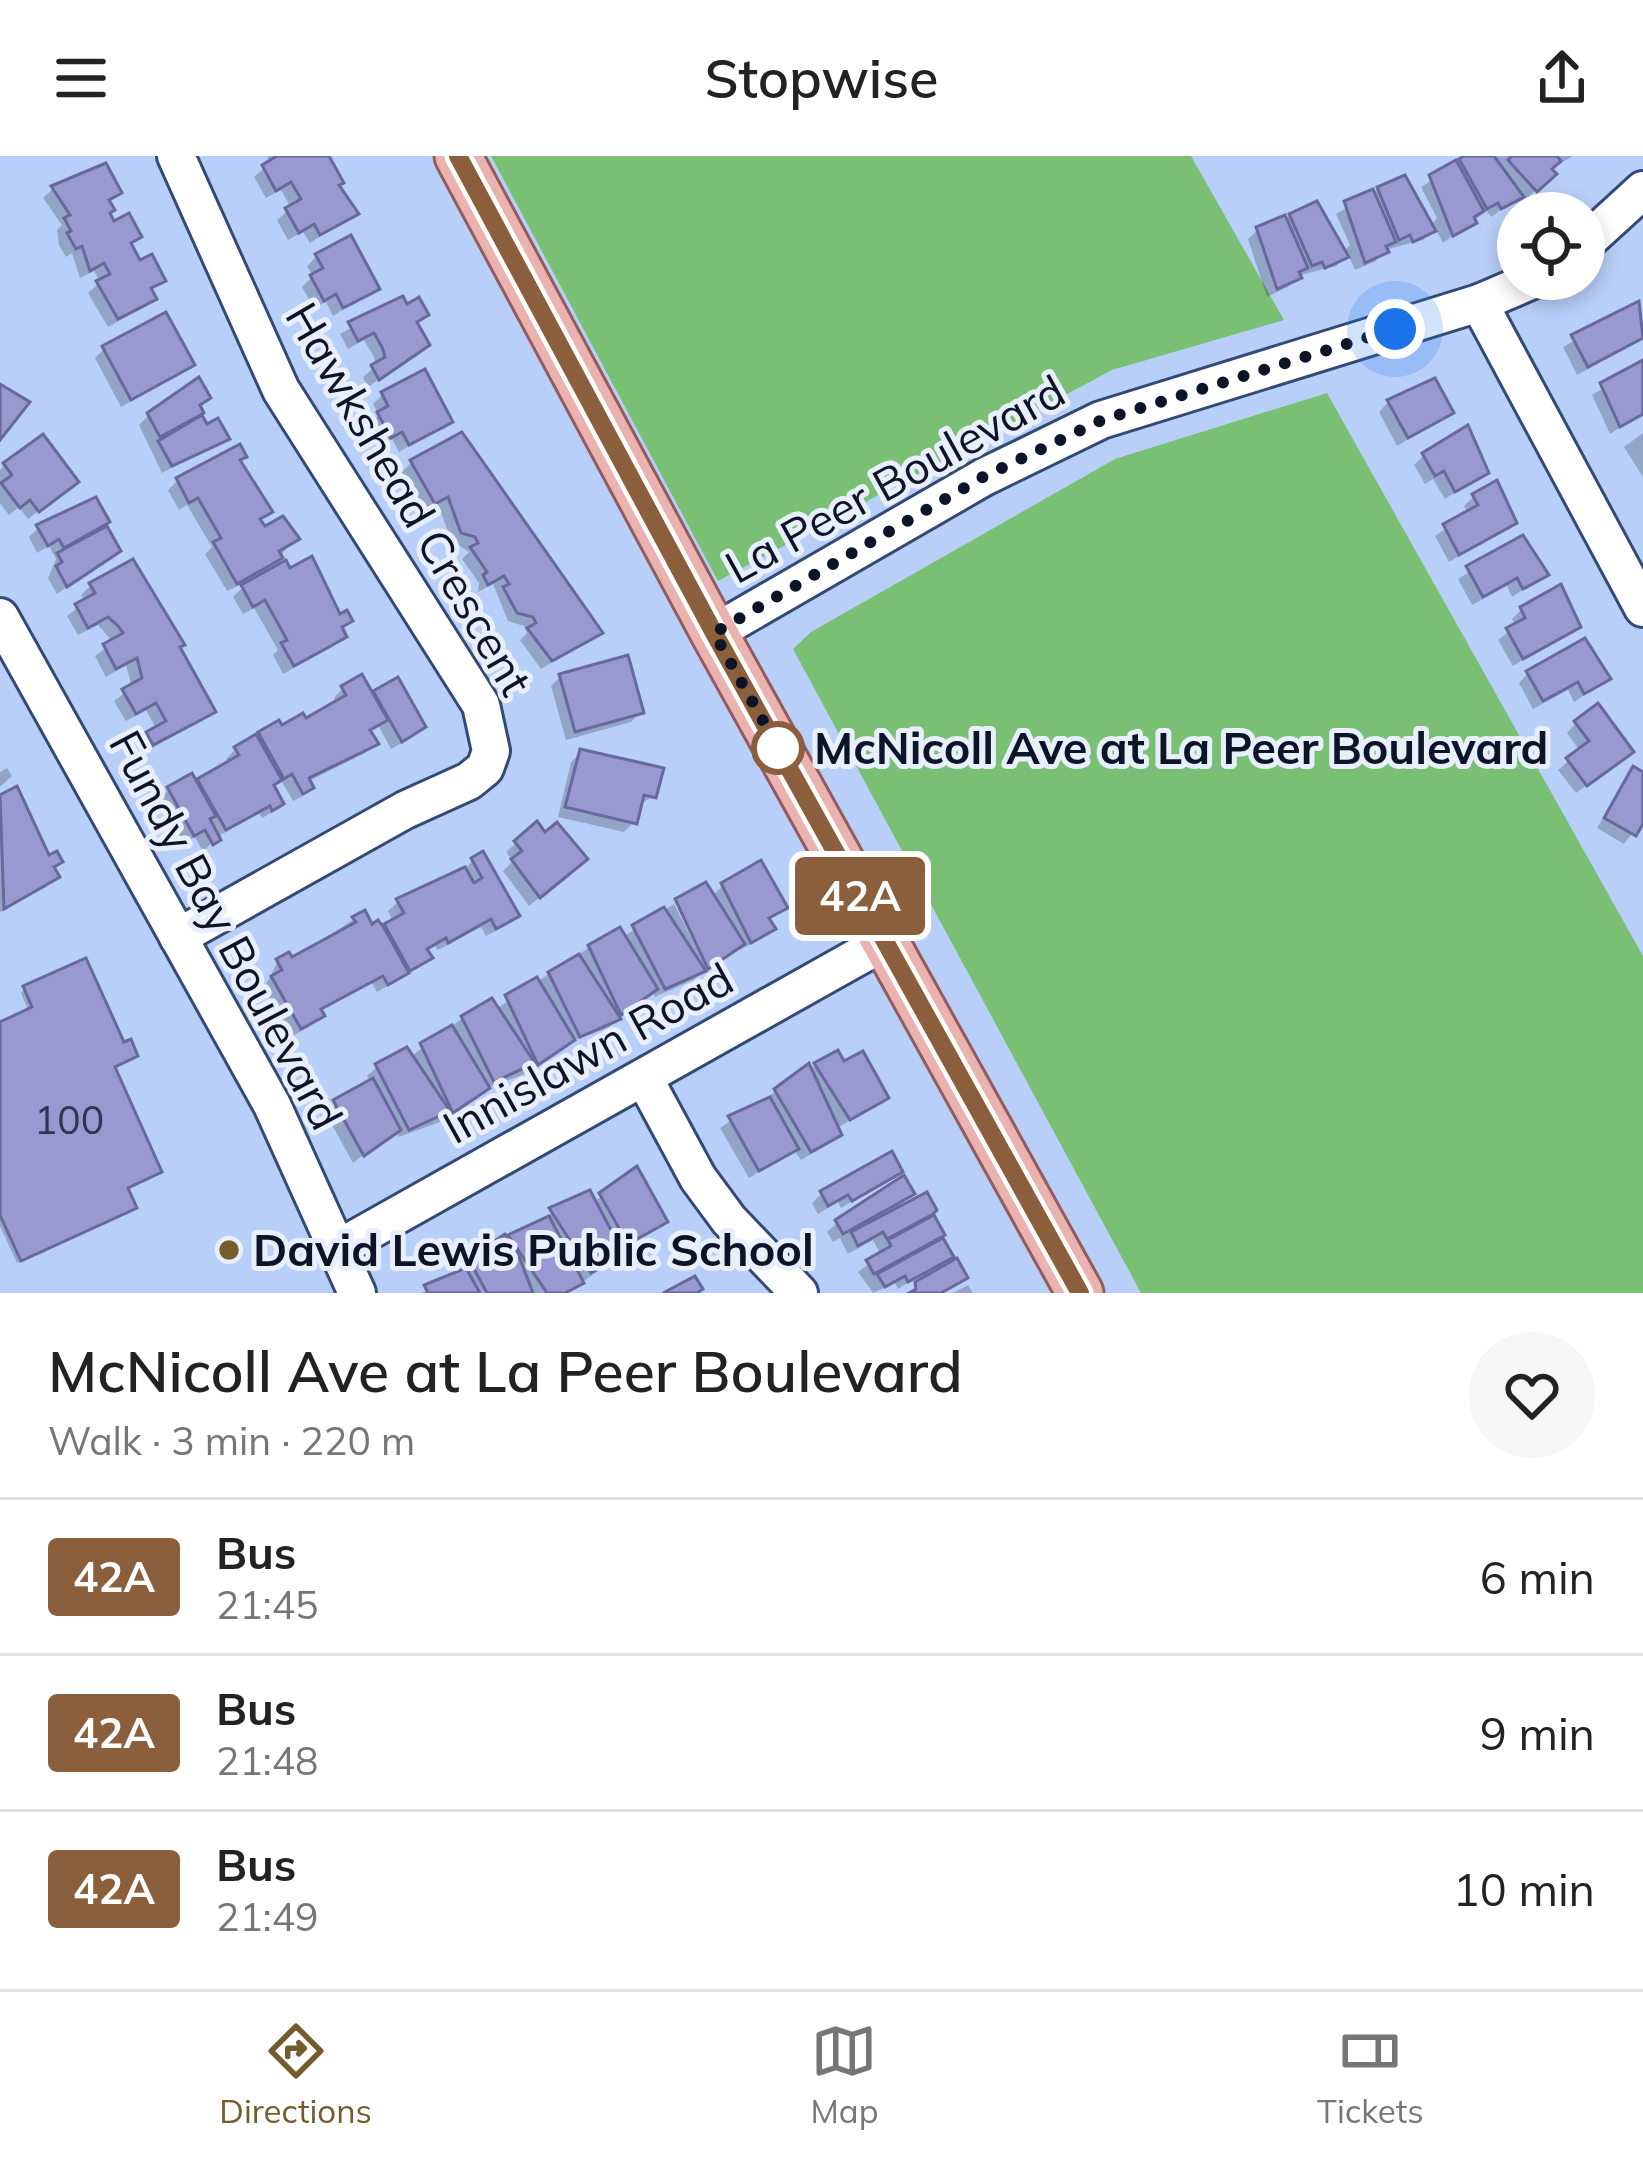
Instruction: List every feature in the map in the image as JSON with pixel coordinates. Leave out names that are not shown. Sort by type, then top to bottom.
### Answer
[{"type":"main road","points":[[458,156],[714,633],[1080,1293]]},
{"type":"street","name":"Hawkshead Crescent","points":[[176,156],[280,390],[481,705],[491,751],[484,768],[470,782],[405,810],[178,937]]},
{"type":"street","points":[[1605,225],[1643,190]]},
{"type":"street","name":"La Peer Boulevard","points":[[714,633],[983,477],[1102,420],[1497,295]]},
{"type":"street","points":[[1479,303],[1643,608]]},
{"type":"street","name":"Fundy Bay Boulevard","points":[[0,617],[272,1105],[358,1293]]},
{"type":"street","name":"Innislawn Road","points":[[337,1249],[886,941]]},
{"type":"street","points":[[644,1078],[698,1178],[729,1220],[799,1293]]},
{"type":"green space","points":[[491,156],[1191,156],[1284,320],[1112,370],[718,581]]},
{"type":"green space","points":[[1327,393],[1643,956],[1643,1293],[1141,1293],[793,649],[811,632],[1115,459]]},
{"type":"building","points":[[277,156],[329,156],[344,183],[339,185],[359,214],[320,235],[314,224],[299,233],[285,208],[301,199],[291,182],[276,191],[262,165]]},
{"type":"building","points":[[1494,156],[1520,192],[1497,192],[1497,204],[1487,209],[1459,159]]},
{"type":"building","points":[[1512,156],[1557,156],[1561,161],[1552,169],[1557,174],[1537,192],[1508,160]]},
{"type":"building","points":[[1456,160],[1484,211],[1474,217],[1477,223],[1453,236],[1429,175]]},
{"type":"building","points":[[106,163],[122,193],[109,200],[114,221],[129,213],[142,237],[131,243],[140,260],[152,254],[166,281],[151,288],[157,299],[118,319],[96,281],[110,274],[104,263],[90,271],[82,246],[76,249],[67,233],[71,231],[64,218],[70,215],[51,186]]},
{"type":"building","points":[[1405,175],[1436,231],[1413,242],[1410,235],[1399,240],[1377,187]]},
{"type":"building","points":[[1373,189],[1396,242],[1386,246],[1389,252],[1365,263],[1344,201]]},
{"type":"building","points":[[1317,201],[1349,257],[1325,268],[1322,262],[1312,266],[1289,214]]},
{"type":"building","points":[[1285,215],[1308,268],[1299,272],[1302,278],[1277,289],[1256,227]]},
{"type":"building","points":[[351,235],[380,289],[343,308],[336,294],[324,301],[310,275],[323,268],[315,254]]},
{"type":"building","points":[[403,296],[407,304],[419,297],[429,315],[417,322],[430,345],[379,380],[371,365],[385,357],[382,347],[374,333],[358,341],[348,322]]},
{"type":"building","points":[[1639,301],[1643,338],[1588,367],[1571,335]]},
{"type":"building","points":[[166,312],[195,365],[131,400],[102,346]]},
{"type":"building","points":[[1643,360],[1643,414],[1620,427],[1600,383]]},
{"type":"building","points":[[425,369],[453,422],[409,445],[402,432],[391,438],[377,412],[388,406],[381,392]]},
{"type":"building","points":[[199,377],[211,398],[200,405],[204,413],[160,437],[147,413]]},
{"type":"building","points":[[1435,378],[1454,413],[1408,438],[1387,400]]},
{"type":"building","points":[[0,384],[30,402],[0,440]]},
{"type":"building","points":[[202,415],[207,424],[218,418],[230,439],[172,466],[158,441]]},
{"type":"building","points":[[1468,425],[1489,473],[1455,492],[1444,471],[1435,476],[1422,453]]},
{"type":"building","points":[[462,432],[603,633],[552,661],[527,628],[536,623],[533,617],[517,613],[503,587],[509,584],[504,576],[488,585],[483,575],[487,572],[470,547],[478,543],[475,537],[461,533],[448,497],[435,504],[410,460]]},
{"type":"building","points":[[43,434],[79,482],[39,512],[30,500],[20,508],[1,483],[12,475],[3,463]]},
{"type":"building","points":[[240,444],[247,457],[240,460],[273,512],[260,519],[265,526],[283,516],[300,539],[279,551],[283,558],[237,584],[213,542],[221,538],[198,498],[189,503],[176,478]]},
{"type":"building","points":[[1497,480],[1517,523],[1459,555],[1443,524],[1478,505],[1472,494]]},
{"type":"building","points":[[96,497],[110,522],[64,548],[59,539],[48,546],[36,525]]},
{"type":"building","points":[[107,526],[121,551],[67,587],[56,566],[62,562],[57,553]]},
{"type":"building","points":[[1523,535],[1549,575],[1523,589],[1517,578],[1483,597],[1466,566]]},
{"type":"building","points":[[312,556],[340,614],[347,610],[353,621],[342,627],[347,637],[294,666],[281,643],[287,640],[265,600],[253,607],[241,585],[286,560],[290,568]]},
{"type":"building","points":[[133,559],[185,645],[180,647],[216,712],[153,745],[146,732],[166,721],[156,703],[136,714],[122,689],[142,678],[137,658],[116,669],[103,644],[123,633],[108,617],[88,628],[75,604],[95,593],[89,583]]},
{"type":"building","points":[[1561,584],[1581,627],[1523,659],[1506,628],[1525,618],[1520,607]]},
{"type":"building","points":[[1585,638],[1611,679],[1584,694],[1578,682],[1543,701],[1526,671]]},
{"type":"building","points":[[628,655],[644,713],[575,732],[559,674]]},
{"type":"building","points":[[362,674],[388,720],[370,730],[379,744],[309,778],[314,788],[303,794],[292,774],[284,779],[258,732],[303,713],[306,718],[346,695],[341,686]]},
{"type":"building","points":[[398,677],[426,727],[402,742],[373,691]]},
{"type":"building","points":[[1598,703],[1634,752],[1587,786],[1566,758],[1589,741],[1574,721]]},
{"type":"building","points":[[256,734],[282,780],[274,785],[284,804],[272,811],[270,806],[226,830],[197,779],[239,755],[234,747]]},
{"type":"building","points":[[580,749],[664,768],[656,798],[644,795],[637,824],[565,807]]},
{"type":"building","points":[[1633,766],[1643,772],[1643,824],[1636,836],[1604,818]]},
{"type":"building","points":[[192,773],[216,816],[210,819],[221,840],[213,845],[205,830],[194,836],[167,787]]},
{"type":"building","points":[[17,786],[49,855],[57,851],[63,862],[54,867],[60,877],[4,909],[0,795]]},
{"type":"building","points":[[537,821],[545,832],[557,822],[588,859],[540,898],[511,859],[522,851],[514,841]]},
{"type":"building","points":[[483,851],[520,916],[496,929],[491,919],[448,943],[446,938],[427,949],[433,958],[410,971],[384,924],[404,913],[396,899],[465,867],[474,883],[482,878],[471,858]]},
{"type":"building","points":[[761,860],[788,908],[769,918],[776,929],[751,943],[721,883]]},
{"type":"building","points":[[706,882],[745,944],[708,969],[675,899]]},
{"type":"building","points":[[664,907],[706,971],[665,989],[632,925]]},
{"type":"building","points":[[365,910],[372,924],[378,920],[383,926],[409,973],[388,985],[383,976],[321,1009],[325,1016],[301,1029],[271,976],[282,970],[276,959],[289,952],[292,957],[356,922],[352,917]]},
{"type":"building","points":[[620,927],[658,989],[621,1015],[588,945]]},
{"type":"building","points":[[579,954],[621,1019],[580,1037],[548,972]]},
{"type":"building","points":[[86,958],[124,1042],[131,1039],[138,1056],[115,1067],[162,1172],[128,1188],[137,1208],[21,1261],[0,1215],[0,1022],[32,1007],[23,986]]},
{"type":"building","points":[[537,977],[575,1040],[538,1065],[505,995]]},
{"type":"building","points":[[492,998],[535,1063],[494,1082],[461,1016]]},
{"type":"building","points":[[452,1025],[490,1088],[453,1113],[420,1043]]},
{"type":"building","points":[[407,1047],[450,1111],[409,1130],[375,1064]]},
{"type":"building","points":[[838,1050],[844,1061],[863,1051],[889,1098],[850,1120],[814,1063]]},
{"type":"building","points":[[809,1063],[842,1135],[811,1152],[774,1089]]},
{"type":"building","points":[[373,1078],[401,1130],[364,1156],[333,1100]]},
{"type":"building","points":[[770,1097],[799,1149],[759,1171],[728,1116]]},
{"type":"building","points":[[892,1151],[903,1172],[852,1201],[848,1195],[828,1206],[820,1191]]},
{"type":"building","points":[[637,1166],[668,1222],[628,1244],[599,1193]]},
{"type":"building","points":[[904,1175],[915,1194],[843,1234],[835,1220]]},
{"type":"building","points":[[590,1190],[624,1255],[591,1273],[549,1208]]},
{"type":"building","points":[[927,1192],[937,1210],[933,1214],[887,1239],[883,1232],[858,1246],[851,1232]]},
{"type":"building","points":[[934,1215],[945,1235],[874,1274],[866,1260],[891,1246],[888,1240]]},
{"type":"building","points":[[549,1216],[584,1283],[565,1293],[547,1293],[508,1235]]},
{"type":"building","points":[[505,1234],[533,1293],[487,1293],[468,1258]]},
{"type":"building","points":[[943,1238],[954,1257],[908,1282],[905,1276],[885,1287],[877,1274]]},
{"type":"building","points":[[957,1258],[968,1278],[941,1293],[909,1293],[916,1289],[915,1282]]},
{"type":"building","points":[[466,1268],[480,1293],[428,1293],[424,1285]]},
{"type":"building","points":[[695,1276],[703,1289],[697,1293],[663,1293]]},
{"type":"bus line","name":"42A","points":[[458,156],[714,633],[1080,1293]]},
{"type":"place","name":"McNicoll Ave at La Peer Boulevard","points":[[778,748]]},
{"type":"place","name":"David Lewis Public School","points":[[229,1250]]},
{"type":"route","points":[[778,748],[781,753],[714,633],[983,477],[1102,420],[1395,329]]}]
